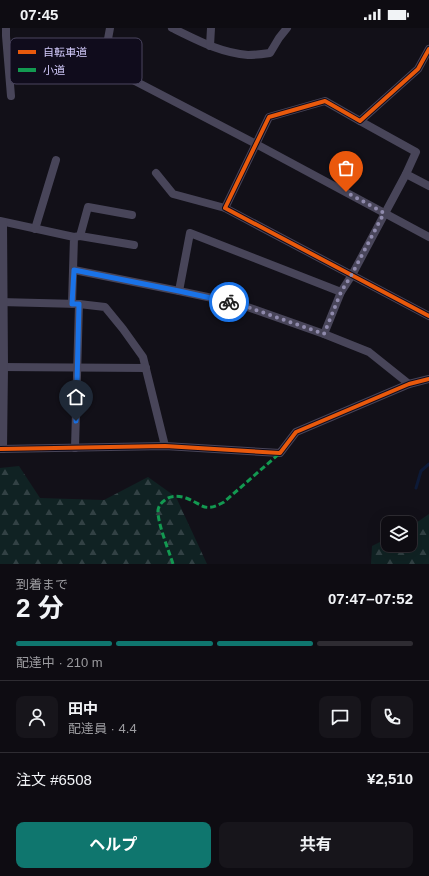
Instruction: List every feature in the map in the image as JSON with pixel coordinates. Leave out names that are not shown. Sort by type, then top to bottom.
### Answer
[{"type":"street","points":[[6,28],[11,96]]},
{"type":"street","points":[[108,38],[110,28]]},
{"type":"street","points":[[172,28],[210,46],[225,51],[249,55],[270,53],[279,38],[288,28]]},
{"type":"street","points":[[210,46],[211,28]]},
{"type":"street","points":[[360,121],[418,69],[429,49]]},
{"type":"street","points":[[141,84],[429,237]]},
{"type":"street","points":[[225,208],[269,117],[325,101],[416,152],[406,174],[341,292],[324,334]]},
{"type":"street","points":[[35,229],[56,160]]},
{"type":"street","points":[[156,173],[173,194],[225,208],[429,316]]},
{"type":"street","points":[[406,174],[429,186]]},
{"type":"street","points":[[75,448],[77,368],[74,270],[77,237],[88,207],[132,215]]},
{"type":"street","points":[[134,246],[77,237],[2,222],[1,449],[165,446],[280,453],[296,432],[409,384],[429,379]]},
{"type":"street","points":[[179,291],[190,233],[341,292]]},
{"type":"street","points":[[74,270],[236,303],[324,334],[369,352],[409,384]]},
{"type":"street","points":[[1,302],[75,304],[105,307],[143,357],[165,446]]},
{"type":"street","points":[[2,367],[146,368]]},
{"type":"green space","points":[[19,466],[40,498],[104,500],[148,477],[176,497],[207,564],[0,564],[0,468]]},
{"type":"green space","points":[[429,514],[429,564],[371,564],[372,546],[381,542],[381,552],[417,552],[417,522]]},
{"type":"waterway","points":[[416,488],[421,471],[429,464]]},
{"type":"marked path","points":[[173,564],[159,522],[158,510],[162,503],[167,498],[178,496],[186,498],[204,507],[212,507],[217,505],[224,502],[280,453]]},
{"type":"cycle path","points":[[429,49],[418,69],[360,121],[325,101],[269,117],[225,208],[429,316]]},
{"type":"cycle path","points":[[0,449],[165,446],[280,453],[296,432],[409,384],[429,379]]},
{"type":"way so far","points":[[229,302],[236,303],[324,334],[341,292],[384,213],[346,192]]},
{"type":"route","points":[[76,421],[79,304],[72,304],[74,270],[229,302]]}]
